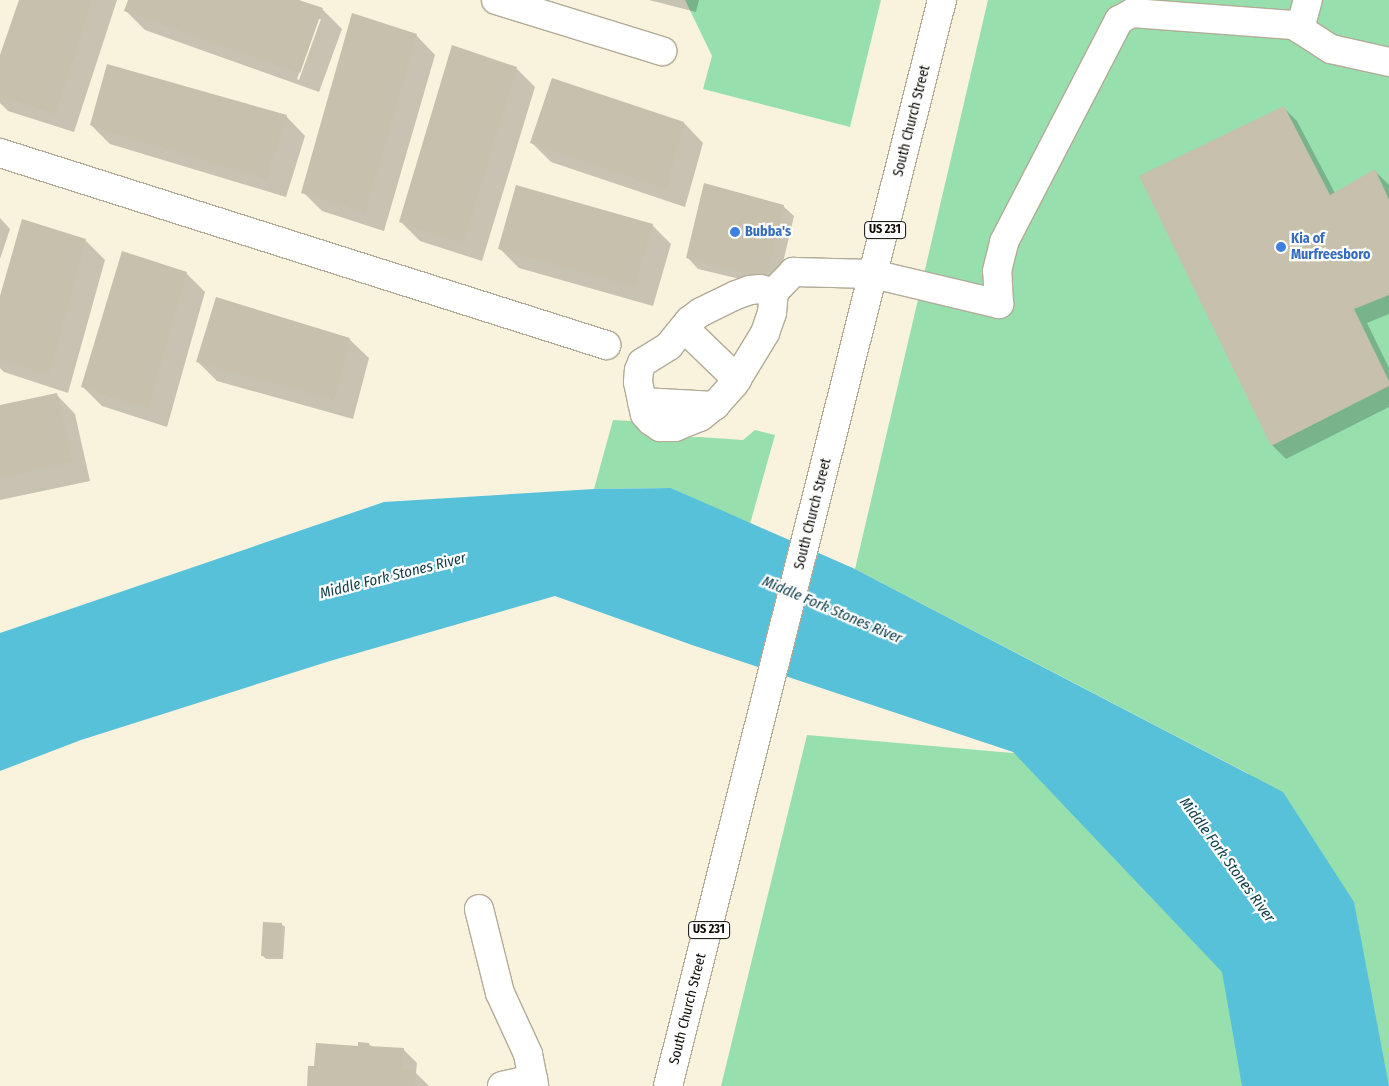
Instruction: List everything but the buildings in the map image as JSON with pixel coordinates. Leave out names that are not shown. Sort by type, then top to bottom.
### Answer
[{"type":"main road","points":[[496,0],[662,51]]},
{"type":"main road","name":"South Church Street","points":[[668,1086],[749,773],[942,0]]},
{"type":"main road","points":[[1300,29],[1308,0]]},
{"type":"main road","points":[[774,292],[760,289],[736,295],[701,312],[669,346],[642,363],[638,382],[645,414],[651,422],[665,427],[674,427],[700,417],[714,406],[737,379],[765,333],[772,313],[774,292],[793,272],[874,274],[998,304],[997,271],[1004,242],[1119,20],[1132,13],[1293,26],[1331,49],[1389,62]]},
{"type":"main road","points":[[0,153],[606,345]]},
{"type":"main road","points":[[684,328],[737,379]]},
{"type":"main road","points":[[479,910],[500,993],[528,1054],[533,1082],[502,1086]]},
{"type":"green space","points":[[685,0],[881,0],[850,127],[703,89],[712,56]]},
{"type":"green space","points":[[988,0],[1389,0],[1389,1086],[721,1086],[807,735],[1249,774],[855,569]]},
{"type":"green space","points":[[613,420],[632,421],[661,438],[699,437],[743,440],[755,430],[775,435],[750,524],[671,488],[594,489]]},
{"type":"water","name":"Middle Fork Stones River","points":[[671,488],[855,569],[1283,792],[1354,902],[1389,1086],[1242,1086],[1222,972],[1013,752],[692,645],[555,596],[330,661],[81,740],[0,771],[0,633],[384,502],[594,489]]},
{"type":"place","name":"Bubba's","points":[[735,232]]},
{"type":"place","name":"Kia of Murfreesboro","points":[[1281,247]]}]
